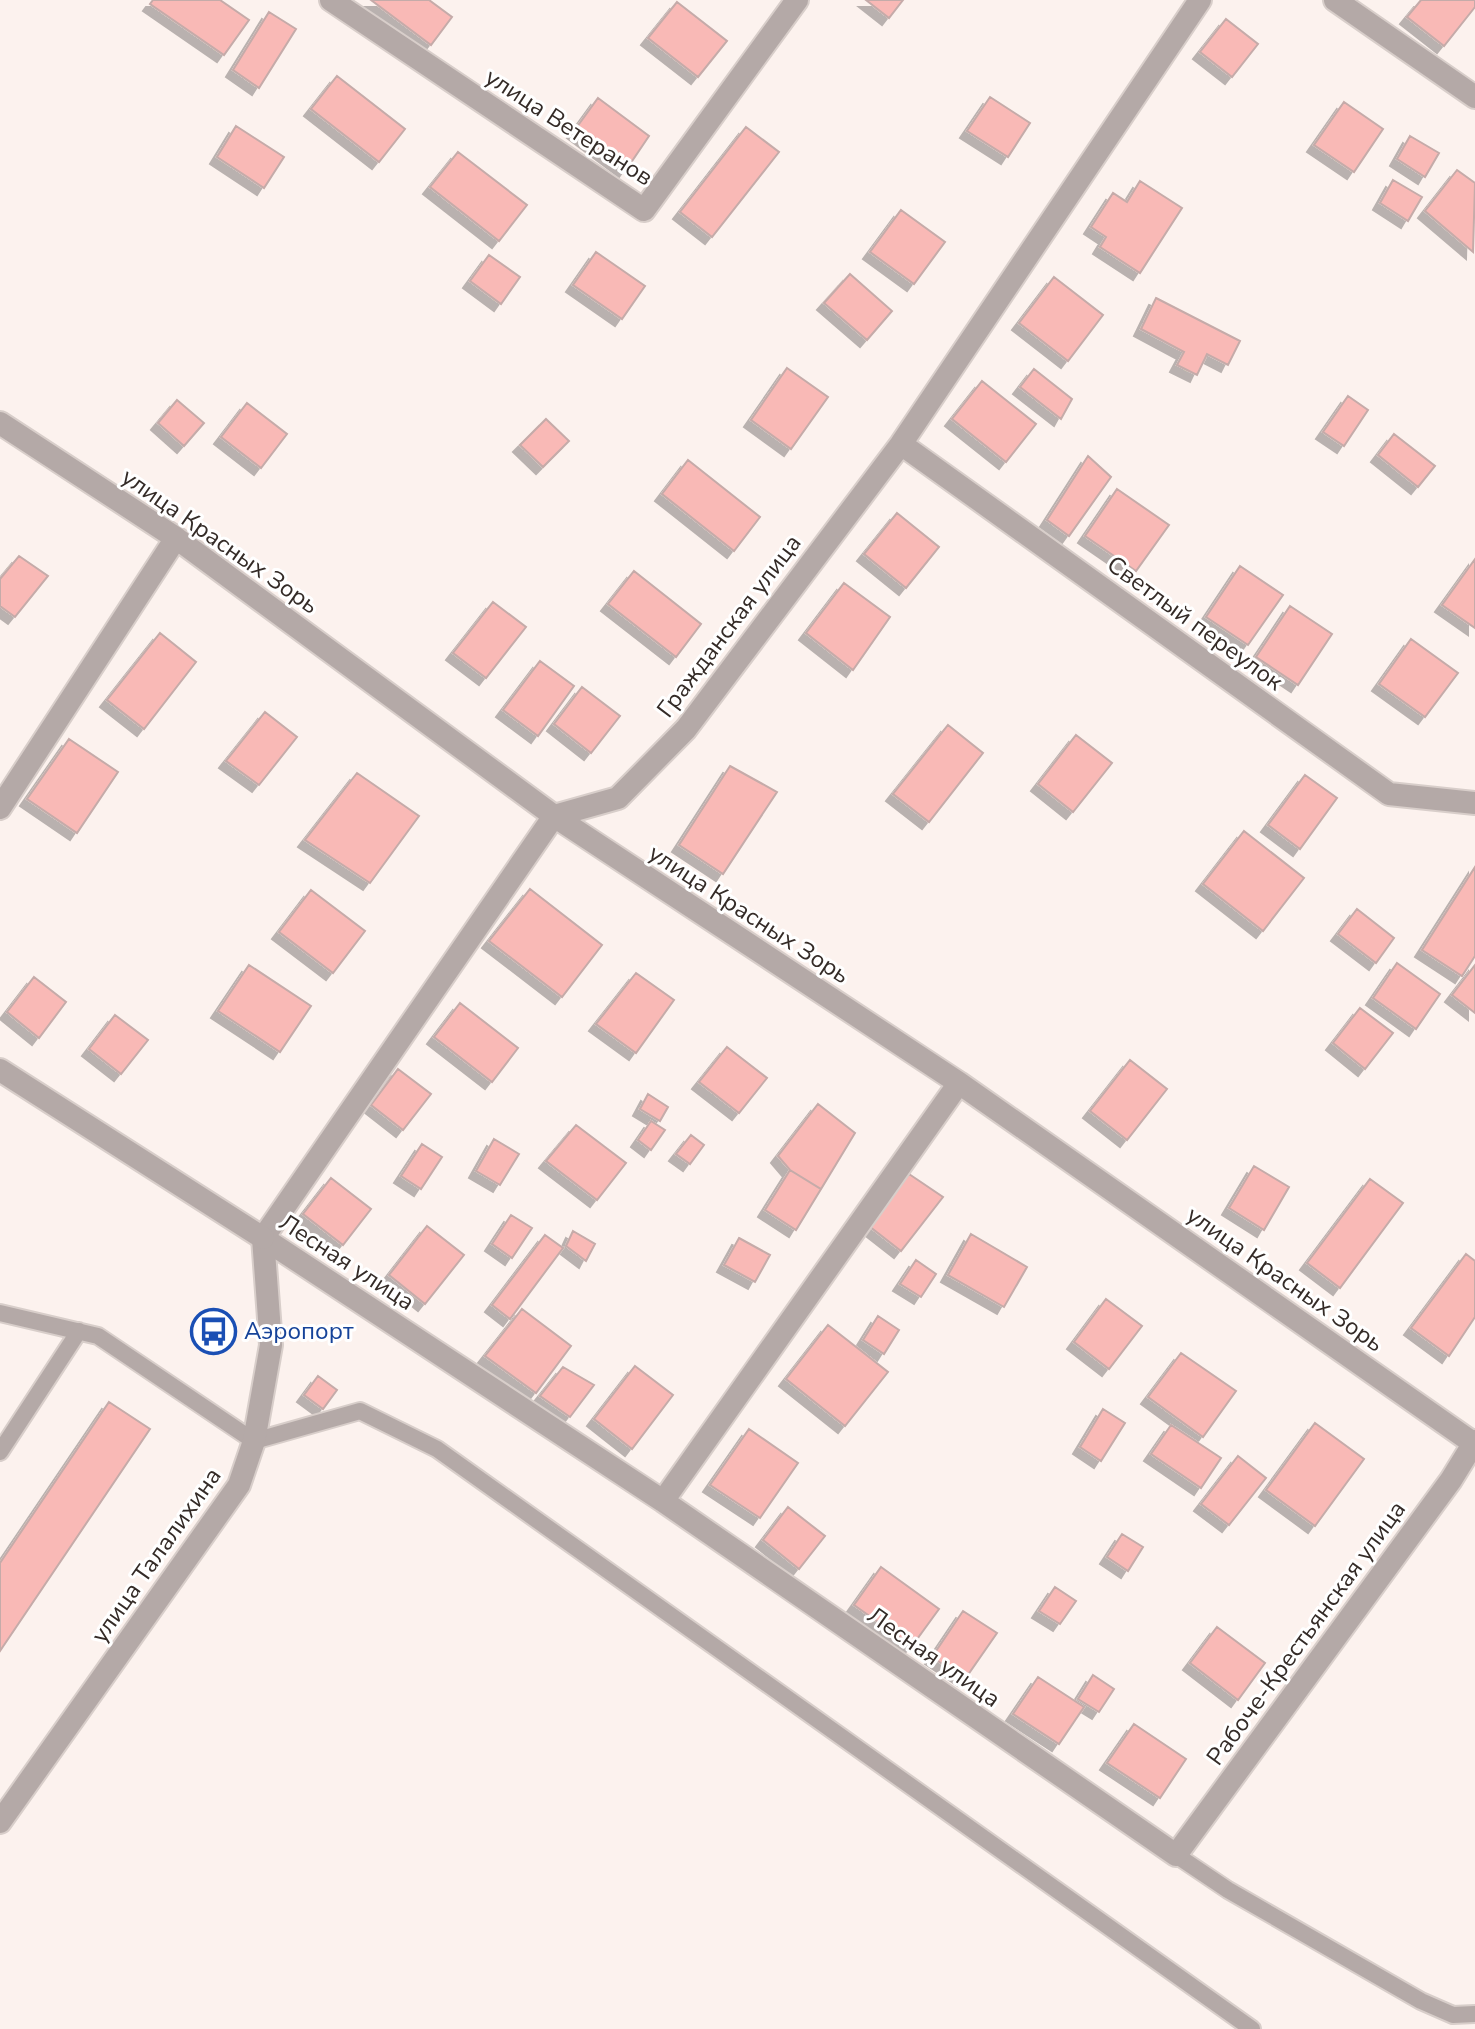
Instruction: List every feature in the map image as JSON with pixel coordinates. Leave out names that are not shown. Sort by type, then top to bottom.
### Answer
[{"type":"street","name":"улица Ветеранов","points":[[331,0],[644,210],[797,0]]},
{"type":"street","name":"Гражданская улица","points":[[554,816],[618,798],[686,729],[901,444],[1200,0]]},
{"type":"street","points":[[1335,0],[1475,97]]},
{"type":"street","name":"улица Красных Зорь","points":[[0,423],[176,538],[554,816],[959,1083],[1474,1442]]},
{"type":"street","name":"Светлый переулок","points":[[901,444],[1389,794],[1475,803]]},
{"type":"street","points":[[0,808],[176,538]]},
{"type":"street","points":[[263,1238],[554,816]]},
{"type":"street","name":"Лесная улица","points":[[0,1070],[263,1238],[663,1501],[1176,1855]]},
{"type":"street","points":[[663,1501],[959,1083]]},
{"type":"street","name":"улица Талалихина","points":[[0,1822],[239,1485],[254,1441],[271,1345],[263,1238]]},
{"type":"street","name":"Рабоче-Крестьянская улица","points":[[1176,1855],[1442,1493],[1474,1442]]},
{"type":"lane","points":[[0,1313],[98,1336],[254,1441],[360,1411],[437,1449],[1252,2029]]},
{"type":"lane","points":[[0,1452],[79,1331]]},
{"type":"lane","points":[[1176,1855],[1228,1890],[1421,2001],[1453,2015],[1475,2014]]},
{"type":"building","points":[[153,0],[220,0],[249,20],[224,55],[150,4]]},
{"type":"building","points":[[371,0],[429,0],[452,17],[431,45]]},
{"type":"building","points":[[866,0],[903,0],[889,18]]},
{"type":"building","points":[[1421,0],[1475,0],[1475,7],[1444,46],[1407,17]]},
{"type":"building","points":[[677,2],[727,41],[698,77],[648,38]]},
{"type":"building","points":[[269,12],[296,29],[259,88],[233,70]]},
{"type":"building","points":[[1226,19],[1258,44],[1232,77],[1200,52]]},
{"type":"building","points":[[337,76],[405,129],[379,162],[311,109]]},
{"type":"building","points":[[990,97],[1030,123],[1008,157],[967,131]]},
{"type":"building","points":[[598,98],[649,136],[626,170],[574,131]]},
{"type":"building","points":[[1344,102],[1383,129],[1354,172],[1314,145]]},
{"type":"building","points":[[236,126],[284,157],[264,188],[217,157]]},
{"type":"building","points":[[746,127],[779,152],[712,237],[680,212]]},
{"type":"building","points":[[1410,136],[1439,153],[1425,177],[1397,159]]},
{"type":"building","points":[[458,152],[527,205],[499,241],[430,187]]},
{"type":"building","points":[[1457,170],[1475,183],[1473,252],[1425,211]]},
{"type":"building","points":[[1393,180],[1422,197],[1408,221],[1380,203]]},
{"type":"building","points":[[1140,181],[1182,208],[1140,273],[1100,247],[1106,237],[1091,227],[1113,193],[1127,202]]},
{"type":"building","points":[[901,210],[945,242],[914,284],[870,252]]},
{"type":"building","points":[[596,252],[645,286],[622,319],[573,285]]},
{"type":"building","points":[[489,255],[520,277],[501,304],[470,281]]},
{"type":"building","points":[[850,274],[892,311],[867,340],[824,303]]},
{"type":"building","points":[[1054,277],[1103,315],[1068,361],[1019,323]]},
{"type":"building","points":[[1156,298],[1240,341],[1228,365],[1207,354],[1197,375],[1177,365],[1184,352],[1141,329]]},
{"type":"building","points":[[787,368],[828,397],[791,449],[751,420]]},
{"type":"building","points":[[1034,369],[1072,399],[1061,419],[1020,387]]},
{"type":"building","points":[[982,381],[1036,424],[1006,462],[952,419]]},
{"type":"building","points":[[1348,396],[1368,410],[1344,446],[1323,432]]},
{"type":"building","points":[[177,400],[204,423],[184,446],[158,423]]},
{"type":"building","points":[[247,403],[287,434],[261,468],[221,437]]},
{"type":"building","points":[[546,419],[569,441],[543,467],[520,445]]},
{"type":"building","points":[[1394,434],[1435,466],[1418,487],[1378,455]]},
{"type":"building","points":[[1088,456],[1111,477],[1069,536],[1047,520]]},
{"type":"building","points":[[688,460],[760,517],[734,551],[662,494]]},
{"type":"building","points":[[1117,489],[1169,525],[1136,571],[1085,536]]},
{"type":"building","points":[[897,513],[939,547],[906,588],[864,554]]},
{"type":"building","points":[[19,556],[48,576],[15,617],[0,606],[0,579]]},
{"type":"building","points":[[1475,559],[1475,628],[1442,605]]},
{"type":"building","points":[[1240,566],[1283,595],[1248,645],[1206,617]]},
{"type":"building","points":[[634,571],[701,624],[676,657],[608,604]]},
{"type":"building","points":[[844,583],[890,617],[853,670],[806,633]]},
{"type":"building","points":[[493,602],[526,627],[486,678],[453,653]]},
{"type":"building","points":[[1290,606],[1332,634],[1298,685],[1256,657]]},
{"type":"building","points":[[160,633],[196,662],[144,729],[107,700]]},
{"type":"building","points":[[1411,639],[1458,673],[1425,717],[1379,684]]},
{"type":"building","points":[[540,661],[574,686],[538,736],[503,710]]},
{"type":"building","points":[[582,687],[620,716],[591,753],[554,724]]},
{"type":"building","points":[[265,712],[297,737],[259,785],[226,761]]},
{"type":"building","points":[[948,725],[983,753],[929,822],[893,794]]},
{"type":"building","points":[[1076,735],[1112,763],[1073,812],[1038,784]]},
{"type":"building","points":[[69,739],[118,772],[77,833],[27,799]]},
{"type":"building","points":[[730,766],[777,792],[723,874],[679,845]]},
{"type":"building","points":[[357,773],[419,816],[370,883],[305,840]]},
{"type":"building","points":[[1305,775],[1337,798],[1300,849],[1268,825]]},
{"type":"building","points":[[1244,831],[1304,878],[1263,931],[1203,884]]},
{"type":"building","points":[[1475,867],[1475,956],[1462,976],[1422,950]]},
{"type":"building","points":[[530,889],[602,945],[562,997],[489,941]]},
{"type":"building","points":[[311,890],[365,931],[333,973],[279,932]]},
{"type":"building","points":[[1357,909],[1394,938],[1376,963],[1338,934]]},
{"type":"building","points":[[1397,963],[1440,994],[1416,1029],[1373,998]]},
{"type":"building","points":[[249,965],[311,1006],[280,1052],[218,1011]]},
{"type":"building","points":[[1475,965],[1475,1013],[1452,995]]},
{"type":"building","points":[[636,973],[674,1000],[636,1053],[596,1024]]},
{"type":"building","points":[[34,977],[66,1002],[39,1038],[7,1012]]},
{"type":"building","points":[[460,1003],[518,1048],[492,1082],[434,1037]]},
{"type":"building","points":[[1360,1008],[1393,1033],[1365,1069],[1333,1043]]},
{"type":"building","points":[[115,1015],[148,1040],[121,1074],[89,1049]]},
{"type":"building","points":[[727,1047],[767,1078],[739,1113],[699,1082]]},
{"type":"building","points":[[1130,1060],[1167,1089],[1127,1140],[1090,1111]]},
{"type":"building","points":[[398,1069],[431,1094],[403,1130],[371,1105]]},
{"type":"building","points":[[648,1094],[668,1107],[660,1121],[640,1109]]},
{"type":"building","points":[[818,1104],[855,1133],[821,1189],[790,1170],[778,1156]]},
{"type":"building","points":[[651,1121],[665,1130],[651,1150],[638,1140]]},
{"type":"building","points":[[576,1125],[626,1163],[597,1200],[546,1161]]},
{"type":"building","points":[[691,1135],[704,1145],[690,1164],[676,1154]]},
{"type":"building","points":[[494,1139],[519,1154],[500,1185],[476,1171]]},
{"type":"building","points":[[422,1144],[442,1157],[421,1189],[401,1176]]},
{"type":"building","points":[[1254,1166],[1289,1187],[1264,1230],[1229,1208]]},
{"type":"building","points":[[790,1170],[821,1189],[796,1230],[765,1210]]},
{"type":"building","points":[[909,1174],[943,1197],[901,1251],[869,1226]]},
{"type":"building","points":[[331,1178],[371,1209],[343,1245],[303,1214]]},
{"type":"building","points":[[1370,1179],[1403,1203],[1340,1288],[1307,1263]]},
{"type":"building","points":[[511,1215],[532,1228],[512,1258],[492,1244]]},
{"type":"building","points":[[427,1226],[464,1255],[425,1304],[389,1275]]},
{"type":"building","points":[[573,1231],[595,1244],[586,1261],[566,1246]]},
{"type":"building","points":[[971,1234],[1027,1267],[1004,1307],[948,1275]]},
{"type":"building","points":[[545,1235],[563,1248],[510,1319],[492,1305]]},
{"type":"building","points":[[739,1238],[770,1255],[755,1282],[724,1265]]},
{"type":"building","points":[[1466,1254],[1475,1261],[1475,1317],[1449,1356],[1411,1328]]},
{"type":"building","points":[[916,1260],[936,1274],[921,1297],[900,1284]]},
{"type":"building","points":[[1106,1299],[1142,1326],[1109,1369],[1074,1342]]},
{"type":"building","points":[[522,1309],[571,1346],[536,1393],[485,1356]]},
{"type":"building","points":[[878,1316],[899,1330],[884,1354],[863,1340]]},
{"type":"building","points":[[828,1325],[888,1372],[845,1426],[786,1379]]},
{"type":"building","points":[[1181,1353],[1236,1391],[1203,1437],[1148,1397]]},
{"type":"building","points":[[635,1366],[673,1395],[632,1449],[594,1419]]},
{"type":"building","points":[[563,1367],[594,1385],[570,1417],[540,1396]]},
{"type":"building","points":[[318,1376],[337,1390],[323,1409],[304,1395]]},
{"type":"building","points":[[109,1402],[150,1429],[0,1651],[0,1563]]},
{"type":"building","points":[[1103,1409],[1125,1423],[1101,1461],[1080,1447]]},
{"type":"building","points":[[1315,1423],[1364,1459],[1315,1526],[1266,1490]]},
{"type":"building","points":[[1171,1425],[1221,1458],[1201,1488],[1151,1454]]},
{"type":"building","points":[[749,1429],[798,1463],[760,1518],[710,1485]]},
{"type":"building","points":[[1238,1456],[1266,1478],[1229,1525],[1201,1504]]},
{"type":"building","points":[[788,1507],[825,1536],[799,1569],[763,1540]]},
{"type":"building","points":[[1122,1534],[1143,1547],[1128,1571],[1107,1557]]},
{"type":"building","points":[[881,1567],[939,1609],[912,1646],[854,1605]]},
{"type":"building","points":[[1055,1587],[1076,1601],[1060,1624],[1039,1611]]},
{"type":"building","points":[[963,1611],[997,1633],[965,1679],[932,1657]]},
{"type":"building","points":[[1217,1627],[1265,1663],[1238,1700],[1190,1663]]},
{"type":"building","points":[[1093,1675],[1114,1689],[1099,1712],[1078,1699]]},
{"type":"building","points":[[1038,1677],[1084,1707],[1059,1744],[1013,1714]]},
{"type":"building","points":[[1134,1724],[1186,1759],[1160,1798],[1107,1763]]},
{"type":"place","name":"Аэропорт","points":[[213,1331]]}]
